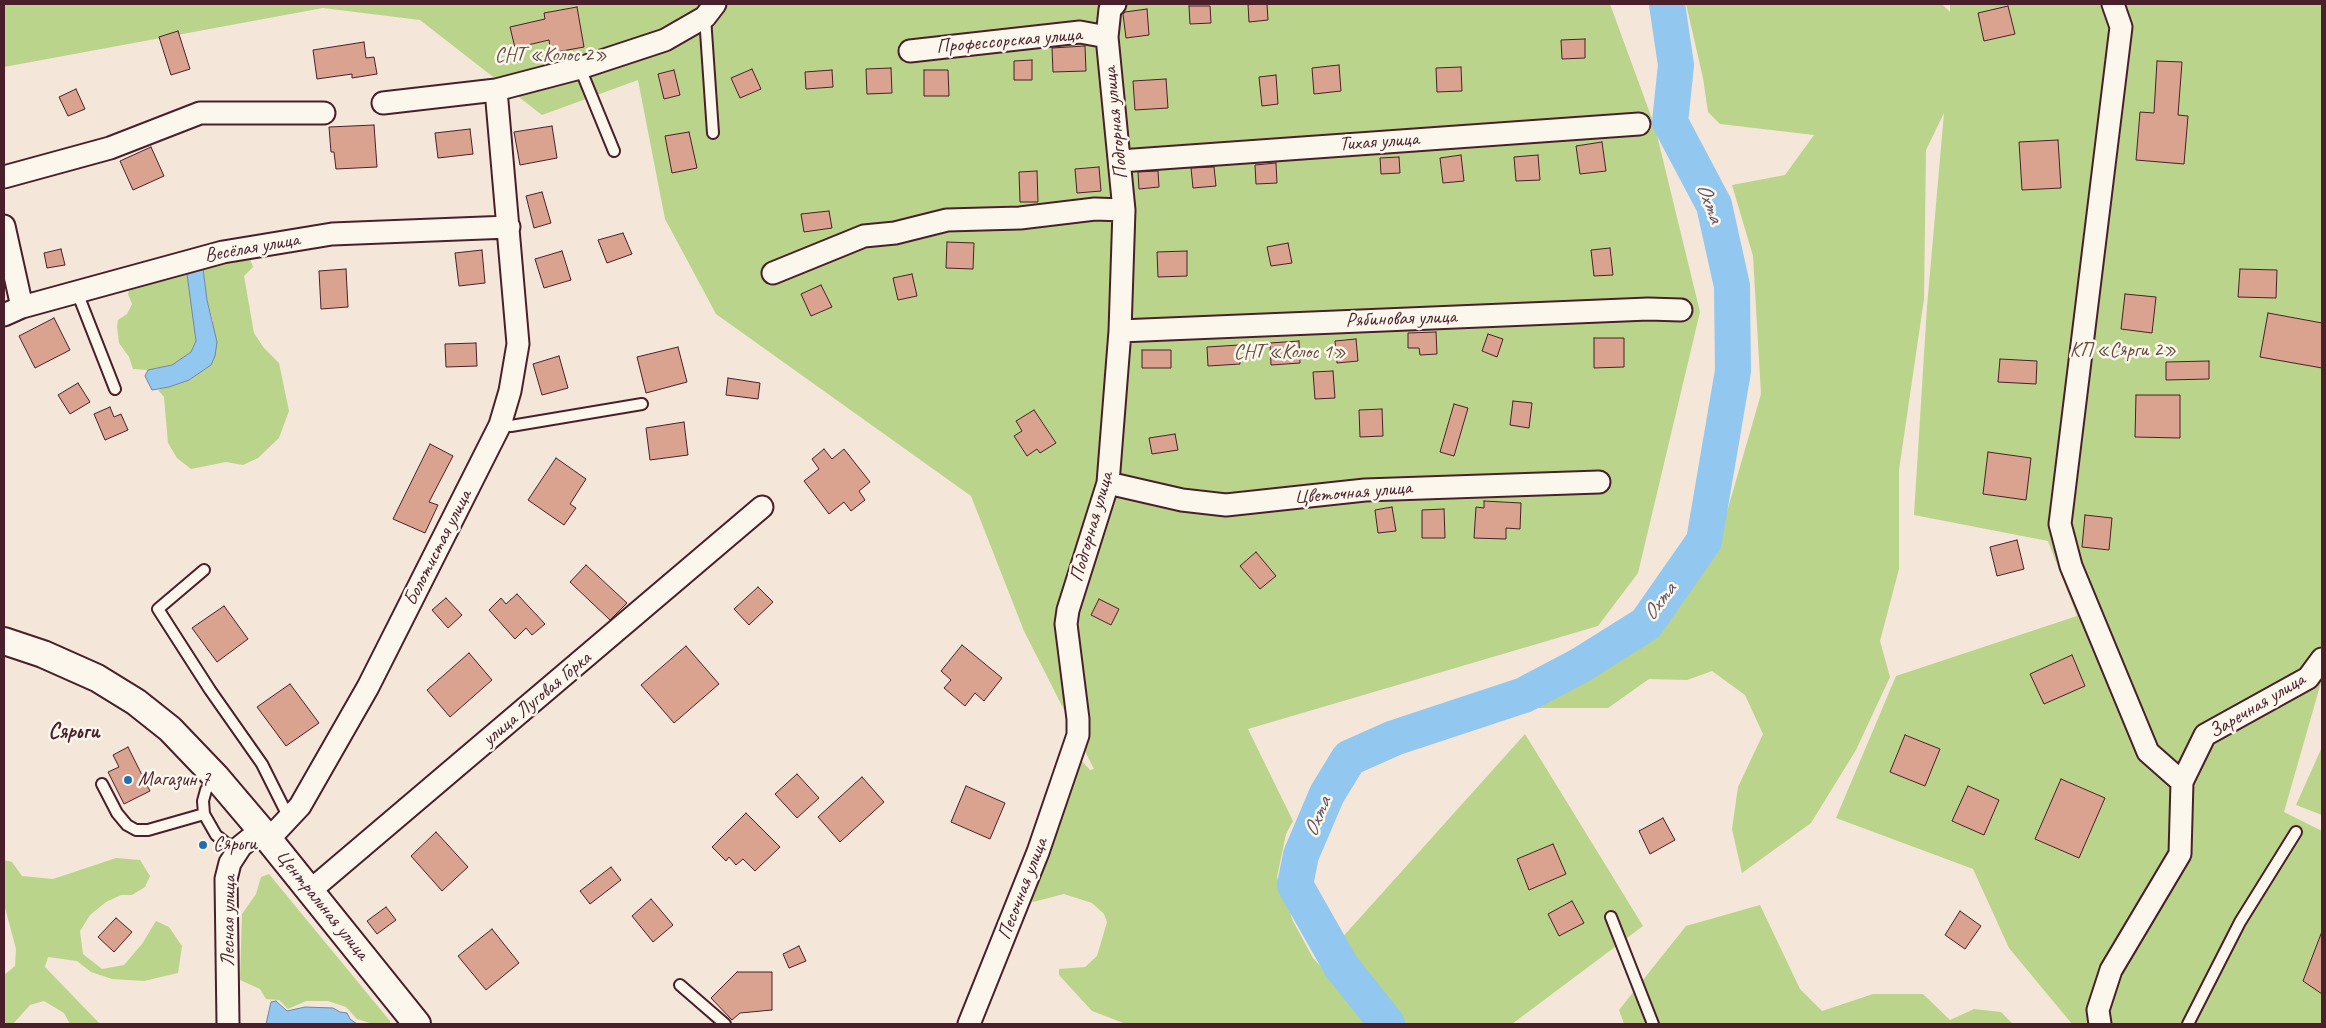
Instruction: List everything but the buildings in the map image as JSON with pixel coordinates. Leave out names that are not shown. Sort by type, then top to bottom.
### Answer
[{"type":"street","name":"Подгорная улица","points":[[1073,752],[1078,735],[1078,719],[1066,624],[1068,610],[1108,483],[1120,331],[1124,210],[1107,37],[1110,9],[1115,4]]},
{"type":"street","points":[[2100,1024],[2098,1010],[2111,970],[2180,854],[2182,782],[2148,752],[2070,566],[2060,524],[2120,27],[2113,4]]},
{"type":"street","points":[[383,103],[496,90],[580,68],[665,40],[710,10]]},
{"type":"street","name":"Профессорская улица","points":[[910,51],[1080,32],[1107,37]]},
{"type":"street","name":"Болотистая улица","points":[[265,834],[289,819],[300,806],[368,687],[500,425],[510,391],[518,344],[496,90]]},
{"type":"street","points":[[4,177],[110,148],[200,113],[324,113]]},
{"type":"street","name":"Тихая улица","points":[[1120,161],[1639,124]]},
{"type":"street","name":"Подгорная улица","points":[[773,273],[864,236],[895,233],[947,220],[1020,218],[1095,209],[1124,210]]},
{"type":"street","points":[[4,226],[13,311]]},
{"type":"street","name":"Весёлая улица","points":[[13,311],[223,252],[332,234],[508,227]]},
{"type":"street","name":"Рябиновая улица","points":[[1120,331],[1648,309],[1681,310]]},
{"type":"street","name":"Цветочная улица","points":[[1108,483],[1182,500],[1226,505],[1365,490],[1599,482]]},
{"type":"street","name":"улица Луговая Горка","points":[[311,890],[762,507]]},
{"type":"street","name":"Центральная улица","points":[[4,641],[43,654],[97,678],[136,702],[170,729],[216,777],[265,834],[417,1024]]},
{"type":"street","name":"Заречная улица","points":[[2182,782],[2205,735],[2308,678],[2322,659]]},
{"type":"street","name":"Песочная улица","points":[[969,1024],[1038,852],[1073,752]]},
{"type":"street","name":"Лесная улица","points":[[228,1024],[226,879],[230,863],[240,846],[265,834]]},
{"type":"lane","points":[[710,10],[713,133]]},
{"type":"lane","points":[[580,68],[614,151]]},
{"type":"lane","points":[[77,292],[114,389]]},
{"type":"lane","points":[[500,425],[511,426],[642,404]]},
{"type":"lane","points":[[204,570],[158,609],[210,690],[262,764],[289,819]]},
{"type":"lane","points":[[216,777],[206,790],[203,801],[204,814],[216,835],[227,844],[240,846]]},
{"type":"lane","points":[[102,784],[117,813],[127,825],[136,830],[148,830],[204,814]]},
{"type":"lane","points":[[2188,1024],[2240,922],[2296,832]]},
{"type":"lane","points":[[1611,917],[1653,1024]]},
{"type":"lane","points":[[680,984],[725,1024]]},
{"type":"green space","name":"СНТ «Колос 1»","points":[[4,4],[1610,4],[1655,127],[1700,312],[1638,573],[1598,626],[1248,729],[1293,821],[1286,834],[1277,877],[1293,921],[1313,958],[1353,1002],[1367,1024],[1126,1024],[1092,1011],[1059,975],[1059,969],[1085,967],[1097,956],[1107,922],[1104,914],[1092,903],[1064,894],[1033,902],[1029,897],[1080,759],[1090,770],[1094,769],[1024,631],[971,496],[716,314],[665,219],[638,80],[542,115],[420,20],[323,8],[4,67]]},
{"type":"green space","name":"КП «Сярги 2»","points":[[1686,4],[1942,4],[1950,12],[1950,4],[2322,4],[2322,679],[2284,812],[2322,831],[2322,1024],[2072,1024],[2009,948],[1973,869],[1836,818],[1896,676],[2077,616],[2048,541],[1914,515],[1927,307],[1944,113],[1926,150],[1924,299],[1899,470],[1899,569],[1880,641],[1890,677],[1856,750],[1811,823],[1742,873],[1732,829],[1738,787],[1763,734],[1745,695],[1712,671],[1687,680],[1649,679],[1608,708],[1530,708],[1583,681],[1657,637],[1720,536],[1761,394],[1753,256],[1732,185],[1785,175],[1814,135],[1720,124],[1708,112],[1703,78]]},
{"type":"green space","points":[[234,258],[250,259],[253,267],[244,276],[254,333],[264,348],[279,363],[289,411],[279,438],[258,458],[243,465],[226,462],[191,469],[177,458],[168,443],[164,397],[158,390],[189,380],[211,365],[213,321],[207,300],[203,268]]},
{"type":"green space","points":[[180,271],[187,274],[195,327],[196,341],[191,352],[172,365],[148,370],[133,369],[129,357],[119,343],[117,327],[118,320],[127,314],[132,304],[128,294],[130,286]]},
{"type":"green space","points":[[1525,734],[1643,926],[1512,1024],[1399,1024],[1340,940]]},
{"type":"green space","points":[[2322,747],[2322,815],[2296,805]]},
{"type":"green space","points":[[116,858],[140,860],[150,876],[145,887],[132,895],[121,895],[106,902],[90,915],[80,931],[83,954],[102,969],[124,965],[142,944],[156,921],[169,927],[182,946],[178,973],[144,981],[112,979],[91,972],[77,961],[48,957],[45,967],[100,1024],[70,1024],[64,1013],[44,1001],[30,1005],[13,1024],[4,1024],[4,975],[15,966],[16,949],[4,904],[4,860],[12,862],[22,876],[53,879]]},
{"type":"green space","points":[[269,874],[390,1021],[390,1024],[373,1024],[357,1019],[346,1007],[328,1001],[306,1001],[288,1009],[279,1000],[266,999],[260,989],[240,980],[242,914],[256,894],[261,877]]},
{"type":"green space","points":[[1760,905],[1800,989],[1822,1011],[1873,994],[1923,994],[1950,1020],[1974,1009],[2001,1012],[2013,1024],[1624,1024],[1619,1010],[1686,926]]},
{"type":"water","points":[[203,268],[207,300],[217,342],[215,356],[211,365],[189,380],[169,387],[152,390],[145,376],[148,370],[172,365],[191,352],[196,341],[187,274],[190,269]]},
{"type":"water","points":[[276,1001],[287,1011],[305,1007],[333,1008],[347,1013],[350,1019],[357,1024],[266,1024],[271,1002]]},
{"type":"waterway","name":"Охта","points":[[1387,1024],[1341,966],[1295,885],[1301,855],[1327,794],[1349,758],[1394,738],[1524,695],[1579,666],[1646,624],[1704,541],[1733,371],[1732,286],[1714,205],[1670,122],[1676,65],[1667,4]]},
{"type":"place","name":"Магазин 7","points":[[128,780]]},
{"type":"place","name":"Сярьги","points":[[203,845]]},
{"type":"district","name":"Сярьги","points":[[74,732]]},
{"type":"park label","name":"СНТ «Колос 2»","points":[[551,56]]}]
